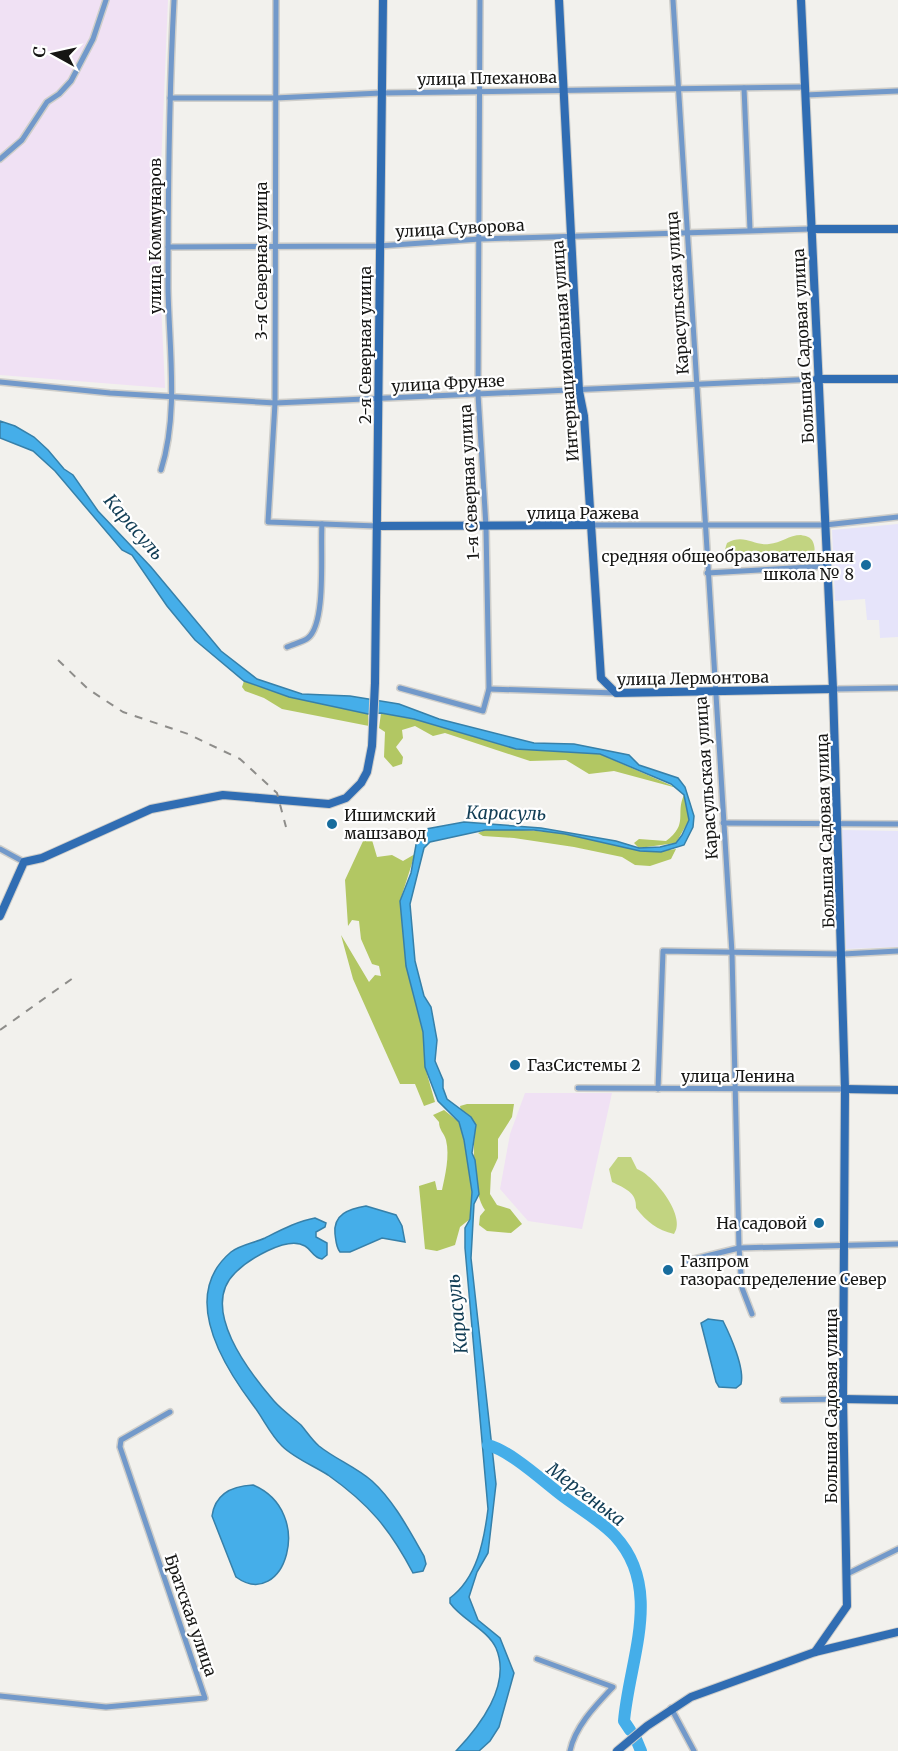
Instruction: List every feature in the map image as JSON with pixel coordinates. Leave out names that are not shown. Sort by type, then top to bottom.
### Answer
[{"type":"street","points":[[0,159],[22,141],[47,102],[59,94],[71,81],[93,39],[106,0]]},
{"type":"street","name":"улица Коммунаров","points":[[161,470],[168,448],[170,397],[168,246],[174,0]]},
{"type":"street","name":"3-я Северная улица","points":[[268,522],[274,403],[276,0]]},
{"type":"street","name":"2-я Северная улица","points":[[24,862],[42,858],[151,809],[223,795],[329,804],[346,798],[361,783],[367,772],[375,691],[383,0]]},
{"type":"street","name":"1-я Северная улица","points":[[400,688],[483,711],[489,688],[486,527],[478,394],[480,0]]},
{"type":"street","name":"Интернациональная улица","points":[[560,0],[570,238],[579,391],[584,416],[599,670],[607,688],[616,693]]},
{"type":"street","name":"Карасульская улица","points":[[673,0],[732,953],[739,1248],[742,1288],[752,1314]]},
{"type":"street","name":"Большая Садовая улица","points":[[801,0],[838,823],[845,1089],[843,1399],[847,1606],[815,1652]]},
{"type":"street","points":[[744,88],[750,230]]},
{"type":"street","name":"улица Плеханова","points":[[170,98],[275,99],[381,93],[744,88],[805,91],[898,91]]},
{"type":"street","name":"улица Суворова","points":[[168,246],[379,246],[480,239],[570,238],[750,230],[898,229]]},
{"type":"street","name":"улица Фрунзе","points":[[0,382],[170,397],[274,403],[696,384],[898,379]]},
{"type":"street","name":"улица Ражева","points":[[268,522],[486,527],[705,526],[825,525],[898,517]]},
{"type":"street","points":[[287,646],[308,638],[314,629],[322,587],[320,553],[322,524]]},
{"type":"street","points":[[707,573],[827,566]]},
{"type":"street","name":"улица Лермонтова","points":[[489,688],[616,693],[898,688]]},
{"type":"street","points":[[723,823],[898,824]]},
{"type":"street","points":[[0,849],[24,862],[0,916]]},
{"type":"street","points":[[658,1089],[663,951],[843,954],[898,951]]},
{"type":"street","name":"улица Ленина","points":[[578,1088],[898,1090]]},
{"type":"street","points":[[686,1261],[739,1248],[898,1244]]},
{"type":"street","points":[[783,1400],[898,1400]]},
{"type":"street","name":"Братская улица","points":[[0,1696],[106,1707],[205,1698],[120,1447],[121,1440],[170,1412]]},
{"type":"street","points":[[847,1574],[898,1549]]},
{"type":"street","points":[[617,1751],[671,1708],[698,1695],[815,1652],[898,1632]]},
{"type":"street","points":[[537,1659],[613,1687],[595,1707],[572,1741],[570,1751]]},
{"type":"street","points":[[671,1708],[694,1751]]},
{"type":"shaded area","points":[[0,0],[168,0],[158,239],[165,388],[0,375]]},
{"type":"shaded area","name":"средняя общеобразовательная школа № 8","points":[[898,524],[898,637],[880,638],[879,620],[867,620],[865,599],[835,601],[832,530]]},
{"type":"shaded area","points":[[842,830],[898,831],[898,947],[846,949]]},
{"type":"shaded area","points":[[525,1093],[612,1093],[582,1229],[528,1221],[500,1189],[510,1134]]},
{"type":"green space","points":[[801,535],[810,538],[813,542],[815,551],[812,556],[797,558],[765,554],[738,562],[726,559],[727,543],[733,540],[744,539],[769,544]]},
{"type":"green space","points":[[244,681],[289,697],[368,714],[369,726],[282,709],[264,698],[245,691],[242,687]]},
{"type":"green space","points":[[381,713],[414,719],[516,749],[600,754],[677,788],[614,771],[589,774],[566,760],[530,761],[445,733],[433,736],[415,726],[402,730],[403,738],[396,747],[403,757],[402,764],[393,767],[384,757],[385,732],[379,728]]},
{"type":"green space","points":[[684,795],[689,820],[676,843],[639,848],[634,843],[639,839],[666,841],[673,835],[679,824]]},
{"type":"green space","points":[[485,830],[565,834],[634,849],[662,851],[676,849],[671,859],[650,866],[635,865],[622,857],[574,847],[483,836],[478,833]]},
{"type":"green space","points":[[364,839],[372,840],[377,857],[392,855],[403,861],[415,854],[400,901],[406,966],[423,1032],[425,1067],[435,1102],[424,1106],[415,1084],[400,1084],[353,979],[341,935],[369,982],[375,975],[381,976],[379,966],[372,964],[361,939],[359,921],[352,920],[348,926],[345,880]]},
{"type":"green space","points":[[514,1104],[512,1117],[498,1139],[498,1158],[491,1173],[490,1194],[497,1205],[510,1209],[522,1224],[511,1233],[487,1231],[479,1225],[480,1216],[485,1210],[478,1193],[474,1169],[476,1125],[461,1111],[460,1106]]},
{"type":"green space","points":[[444,1110],[459,1122],[472,1192],[470,1219],[460,1227],[455,1245],[437,1251],[425,1249],[419,1186],[435,1181],[437,1190],[442,1190],[447,1166],[447,1146],[439,1122],[433,1115]]},
{"type":"green space","points":[[618,1157],[631,1157],[637,1169],[660,1188],[673,1208],[677,1227],[674,1234],[657,1228],[648,1221],[636,1208],[632,1194],[612,1182],[609,1169]]},
{"type":"water","points":[[0,421],[15,426],[34,437],[64,469],[73,475],[98,511],[151,567],[221,651],[257,679],[302,694],[350,696],[399,704],[439,719],[534,743],[574,744],[629,755],[639,765],[678,778],[685,787],[694,816],[693,827],[684,845],[661,852],[640,851],[565,834],[534,830],[485,830],[430,842],[424,848],[410,904],[415,961],[424,996],[431,1007],[437,1040],[435,1061],[443,1080],[443,1088],[447,1099],[471,1117],[476,1125],[472,1153],[479,1194],[474,1204],[471,1258],[496,1484],[488,1553],[477,1572],[469,1597],[478,1620],[500,1638],[514,1673],[499,1727],[490,1741],[479,1751],[456,1751],[483,1718],[491,1704],[500,1676],[500,1662],[496,1648],[487,1635],[461,1615],[450,1603],[450,1598],[467,1580],[478,1558],[488,1509],[465,1248],[465,1228],[470,1219],[472,1192],[459,1122],[438,1101],[425,1067],[423,1032],[406,966],[400,901],[411,873],[417,839],[426,829],[464,822],[541,828],[616,841],[639,848],[660,847],[676,843],[689,820],[684,795],[671,784],[600,754],[516,749],[414,719],[381,713],[368,714],[289,697],[244,681],[195,640],[167,606],[132,555],[122,550],[55,471],[33,451],[0,438]]},
{"type":"water","points":[[366,1206],[396,1215],[402,1226],[405,1242],[382,1238],[350,1252],[340,1252],[335,1234],[339,1217],[348,1211]]},
{"type":"water","points":[[315,1218],[326,1223],[325,1227],[316,1232],[316,1237],[327,1243],[327,1255],[322,1259],[319,1258],[305,1246],[297,1243],[278,1246],[249,1262],[235,1273],[225,1287],[222,1304],[225,1321],[241,1357],[274,1401],[301,1425],[319,1446],[366,1476],[380,1489],[401,1516],[424,1556],[426,1564],[423,1571],[413,1573],[387,1530],[355,1496],[328,1475],[282,1446],[229,1370],[211,1329],[207,1308],[209,1288],[216,1269],[231,1252]]},
{"type":"water","points":[[708,1319],[723,1321],[733,1343],[742,1377],[741,1384],[736,1388],[719,1387],[716,1382],[701,1323]]},
{"type":"water","points":[[253,1485],[273,1498],[284,1516],[288,1535],[286,1554],[279,1570],[268,1581],[253,1584],[236,1577],[212,1516],[217,1502],[226,1493],[238,1487]]},
{"type":"waterway","name":"Мергенька","points":[[488,1445],[517,1460],[603,1525],[615,1536],[630,1557],[638,1579],[641,1602],[640,1626],[624,1721],[630,1730]]},
{"type":"waterway","name":"Мергенька","points":[[636,1739],[641,1751]]},
{"type":"railway","points":[[58,660],[88,689],[123,712],[188,734],[240,759],[277,793],[286,827]]},
{"type":"railway","points":[[0,1030],[73,978]]},
{"type":"place","name":"средняя общеобразовательная школа № 8","points":[[866,565]]},
{"type":"place","name":"Ишимский машзавод","points":[[332,824]]},
{"type":"place","name":"ГазСистемы 2","points":[[515,1065]]},
{"type":"place","name":"На садовой","points":[[819,1223]]},
{"type":"place","name":"Газпром газораспределение Север","points":[[668,1270]]},
{"type":"water label","name":"Карасуль","points":[[134,527]]},
{"type":"water label","name":"Карасуль","points":[[506,813]]},
{"type":"water label","name":"Карасуль","points":[[457,1314]]}]
